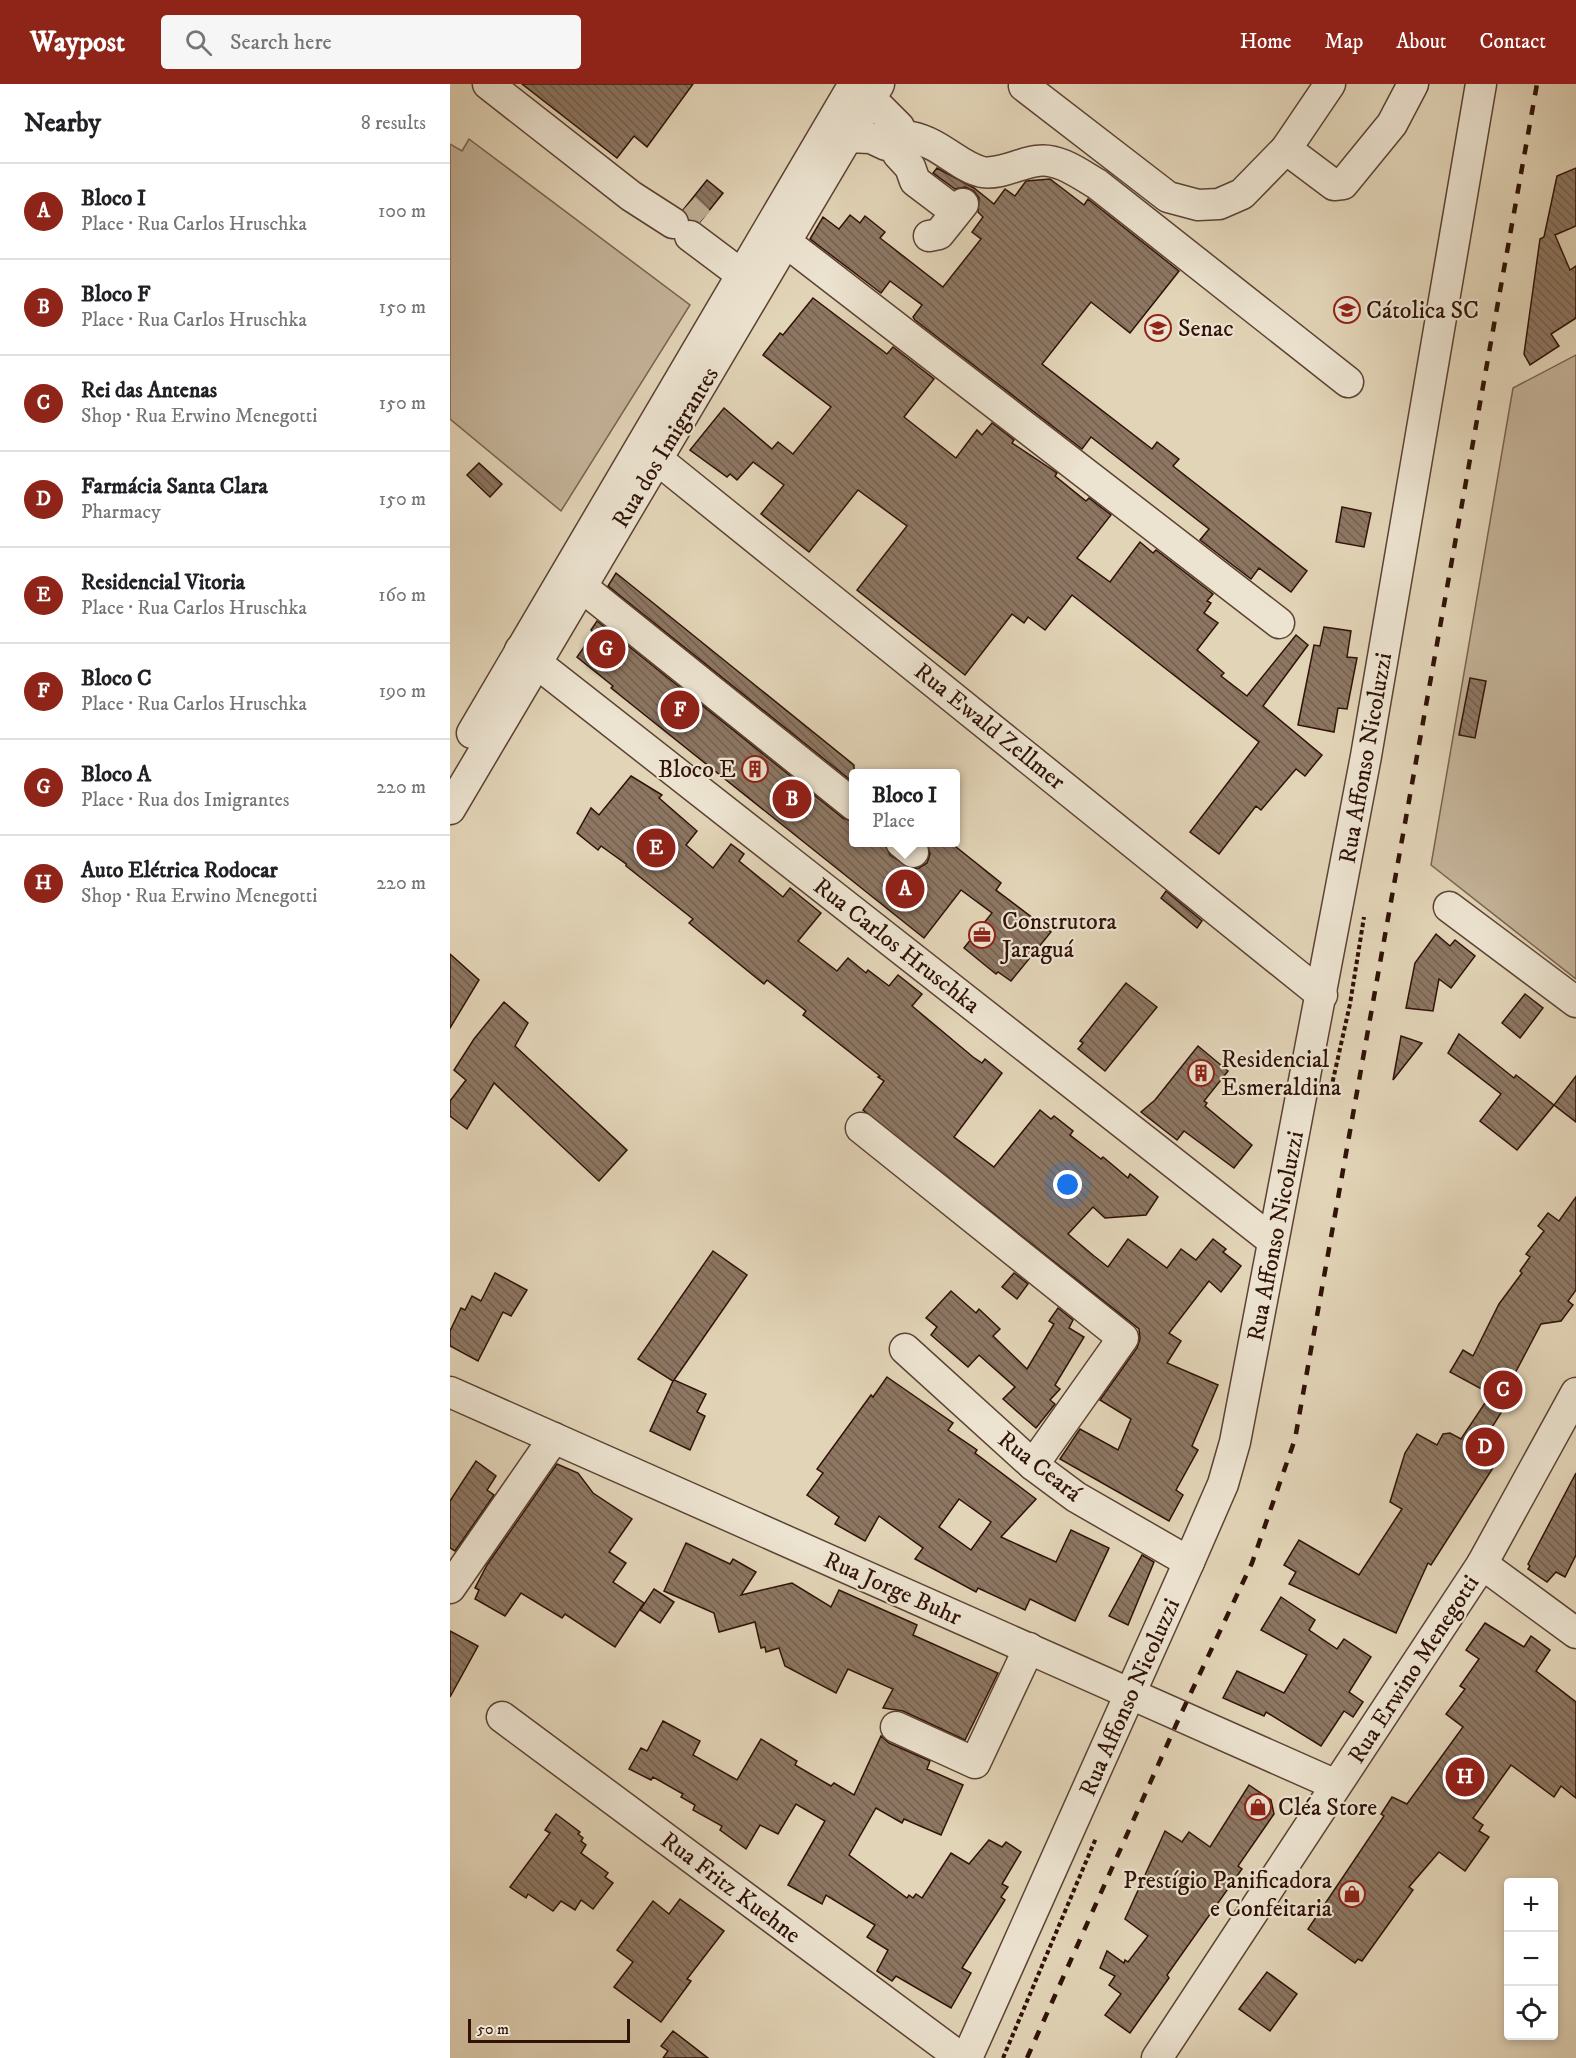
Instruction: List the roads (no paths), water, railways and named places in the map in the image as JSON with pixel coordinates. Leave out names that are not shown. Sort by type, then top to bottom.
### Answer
[{"type":"street","points":[[488,84],[631,195],[687,222]]},
{"type":"street","points":[[511,84],[751,272]]},
{"type":"street","points":[[1023,86],[1168,196],[1198,205],[1220,204],[1242,194],[1286,149],[1330,84]]},
{"type":"street","points":[[1286,149],[1334,185],[1343,184],[1392,124],[1413,84]]},
{"type":"street","name":"Rua Affonso Nicoluzzi","points":[[967,2058],[1223,1484],[1235,1442],[1366,756],[1481,84]]},
{"type":"street","points":[[862,91],[879,107],[899,141],[915,181],[968,195]]},
{"type":"street","name":"Rua dos Imigrantes","points":[[529,656],[582,587],[657,459],[751,272],[787,243],[847,137],[862,91]]},
{"type":"street","name":"Rua dos Imigrantes","points":[[453,788],[751,272],[862,91]]},
{"type":"street","points":[[847,137],[899,141],[928,140],[968,195]]},
{"type":"street","points":[[929,236],[939,234],[968,195],[993,172],[1018,156],[1057,163],[1097,184],[1348,382]]},
{"type":"street","points":[[787,243],[1279,622]]},
{"type":"street","name":"Rua Ewald Zellmer","points":[[657,459],[1322,995]]},
{"type":"street","points":[[582,587],[849,801]]},
{"type":"street","name":"Rua Carlos Hruschka","points":[[529,656],[1273,1241]]},
{"type":"street","points":[[1449,907],[1576,1002]]},
{"type":"street","points":[[861,1128],[1123,1338],[1033,1465]]},
{"type":"street","name":"Rua Ceará","points":[[905,1349],[1033,1465],[1076,1497],[1189,1562]]},
{"type":"street","name":"Rua Jorge Buhr","points":[[450,1392],[1336,1785]]},
{"type":"street","name":"Rua Erwino Menegotti","points":[[1157,2058],[1482,1564],[1575,1397]]},
{"type":"street","points":[[450,1588],[554,1438]]},
{"type":"street","points":[[1482,1564],[1576,1633]]},
{"type":"street","points":[[896,1727],[975,1762],[1029,1648]]},
{"type":"street","name":"Rua Fritz Kuehne","points":[[502,1717],[961,2058]]},
{"type":"tunnel","points":[[685,208],[700,222]]},
{"type":"railway","points":[[1027,2058],[1180,1716],[1252,1563],[1295,1439],[1537,84]]},
{"type":"place","name":"Cátolica SC","points":[[1347,310]]},
{"type":"place","name":"Senac","points":[[1158,328]]},
{"type":"place","name":"Bloco A","points":[[606,649]]},
{"type":"place","name":"Bloco C","points":[[680,710]]},
{"type":"place","name":"Bloco E","points":[[755,769]]},
{"type":"place","name":"Bloco F","points":[[792,799]]},
{"type":"place","name":"Residencial Vitoria","points":[[656,848]]},
{"type":"place","name":"Bloco I","points":[[905,889]]},
{"type":"place","name":"Construtora Jaraguá","points":[[982,935]]},
{"type":"place","name":"Residencial Esmeraldina","points":[[1201,1073]]},
{"type":"place","name":"Rei das Antenas","points":[[1503,1390]]},
{"type":"place","name":"Farmácia Santa Clara","points":[[1485,1447]]},
{"type":"place","name":"Auto Elétrica Rodocar","points":[[1465,1777]]},
{"type":"place","name":"Cléa Store","points":[[1258,1807]]},
{"type":"place","name":"Prestígio Panificadora e Confeitaria","points":[[1352,1894]]}]
